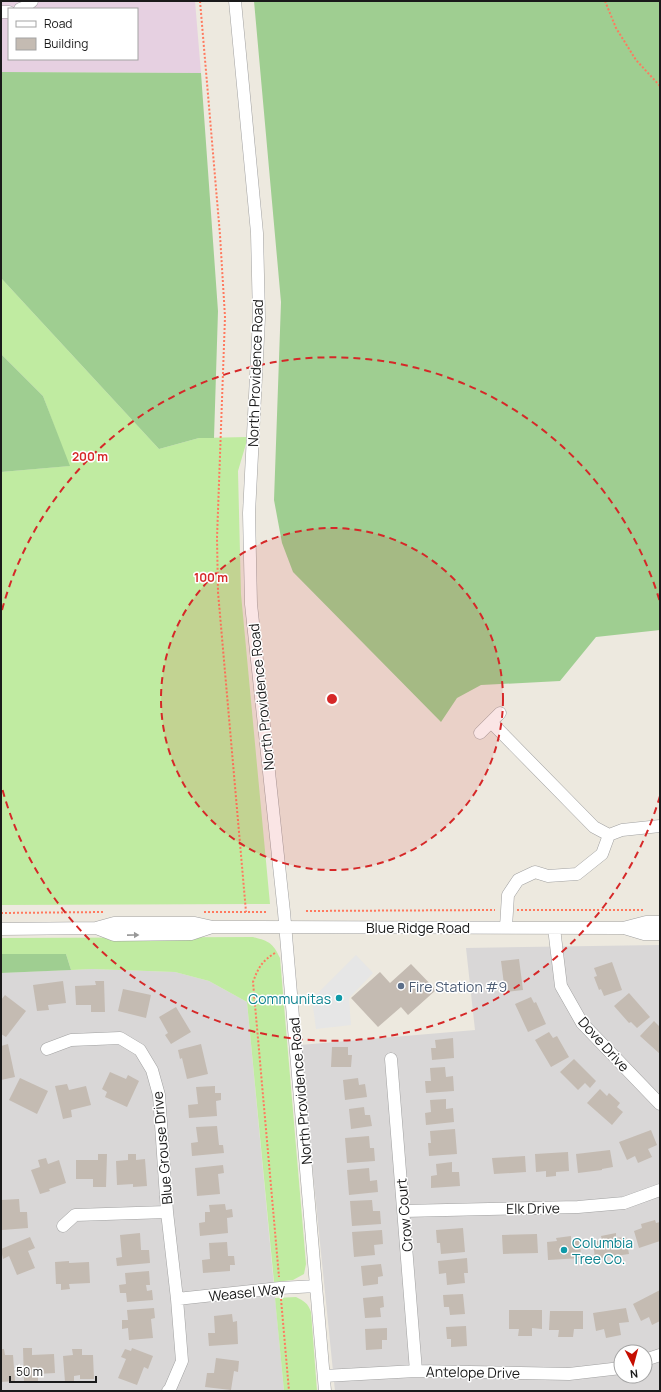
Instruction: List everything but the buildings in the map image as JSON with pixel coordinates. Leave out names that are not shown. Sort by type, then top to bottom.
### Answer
[{"type":"street","points":[[23,8],[32,1]]},
{"type":"street","name":"North Providence Road","points":[[235,1],[257,233],[260,318],[249,512],[251,604],[285,927],[325,1391]]},
{"type":"street","points":[[480,734],[500,713]]},
{"type":"street","points":[[491,722],[594,827],[609,835]]},
{"type":"street","points":[[506,927],[508,895],[518,880],[535,872],[548,876],[577,874],[602,854],[609,835],[622,830],[660,826]]},
{"type":"street","name":"Blue Ridge Road","points":[[1,929],[96,928],[114,923],[195,924],[213,927],[623,928],[646,922],[660,922]]},
{"type":"street","name":"Dove Drive","points":[[554,928],[561,986],[582,1023],[660,1104]]},
{"type":"street","name":"Blue Ridge Road","points":[[623,928],[644,934],[660,934]]},
{"type":"street","name":"Blue Grouse Drive","points":[[47,1049],[71,1040],[120,1038],[140,1050],[152,1070],[159,1095],[167,1212],[177,1299],[182,1361],[168,1391]]},
{"type":"street","name":"Crow Court","points":[[391,1059],[416,1371]]},
{"type":"street","name":"Elk Drive","points":[[404,1211],[578,1207],[624,1203],[660,1190]]},
{"type":"street","points":[[63,1226],[75,1215],[167,1212]]},
{"type":"street","name":"Weasel Way","points":[[177,1299],[280,1288],[316,1286]]},
{"type":"street","name":"Antelope Drive","points":[[324,1376],[416,1371],[569,1374],[613,1369]]},
{"type":"path","points":[[200,1],[220,235],[225,317],[217,538],[218,592],[246,912]]},
{"type":"path","points":[[605,1],[616,28],[636,60],[660,86]]},
{"type":"path","points":[[306,911],[645,910]]},
{"type":"path","points":[[1,913],[98,912]]},
{"type":"path","points":[[276,953],[268,957],[258,968],[253,982],[279,1280]]},
{"type":"path","points":[[281,1301],[289,1391]]},
{"type":"shaded area","points":[[1,1],[195,1],[201,73],[1,72]]},
{"type":"shaded area","points":[[660,945],[660,1391],[335,1391],[300,1045],[475,1030],[466,948]]},
{"type":"shaded area","points":[[356,955],[373,973],[349,998],[351,1025],[316,1029],[312,999]]},
{"type":"shaded area","points":[[92,969],[175,972],[209,981],[247,1002],[284,1391],[1,1391],[1,973]]},
{"type":"green space","points":[[254,1],[660,1],[660,630],[596,637],[560,681],[481,685],[457,698],[441,722],[293,572],[282,543],[274,500],[281,302]]},
{"type":"green space","points":[[1,72],[201,73],[218,311],[214,438],[199,438],[159,449],[1,278]]},
{"type":"green space","points":[[1,278],[159,449],[199,438],[248,437],[238,471],[241,594],[270,904],[1,905],[1,472],[69,466],[43,396],[1,354]]},
{"type":"green space","points":[[1,354],[43,396],[70,466],[1,472]]},
{"type":"green space","points":[[253,937],[270,943],[280,958],[306,1264],[304,1274],[293,1280],[274,1282],[247,1002],[209,981],[175,972],[92,969],[71,970],[66,954],[1,954],[1,938]]},
{"type":"green space","points":[[1,954],[66,954],[71,970],[1,973]]},
{"type":"green space","points":[[296,1297],[309,1306],[311,1312],[317,1391],[284,1391],[275,1298]]},
{"type":"place","name":"Fire Station #9","points":[[401,986]]},
{"type":"place","name":"Communitas","points":[[339,998]]},
{"type":"place","name":"Columbia Tree Co.","points":[[564,1250]]}]
